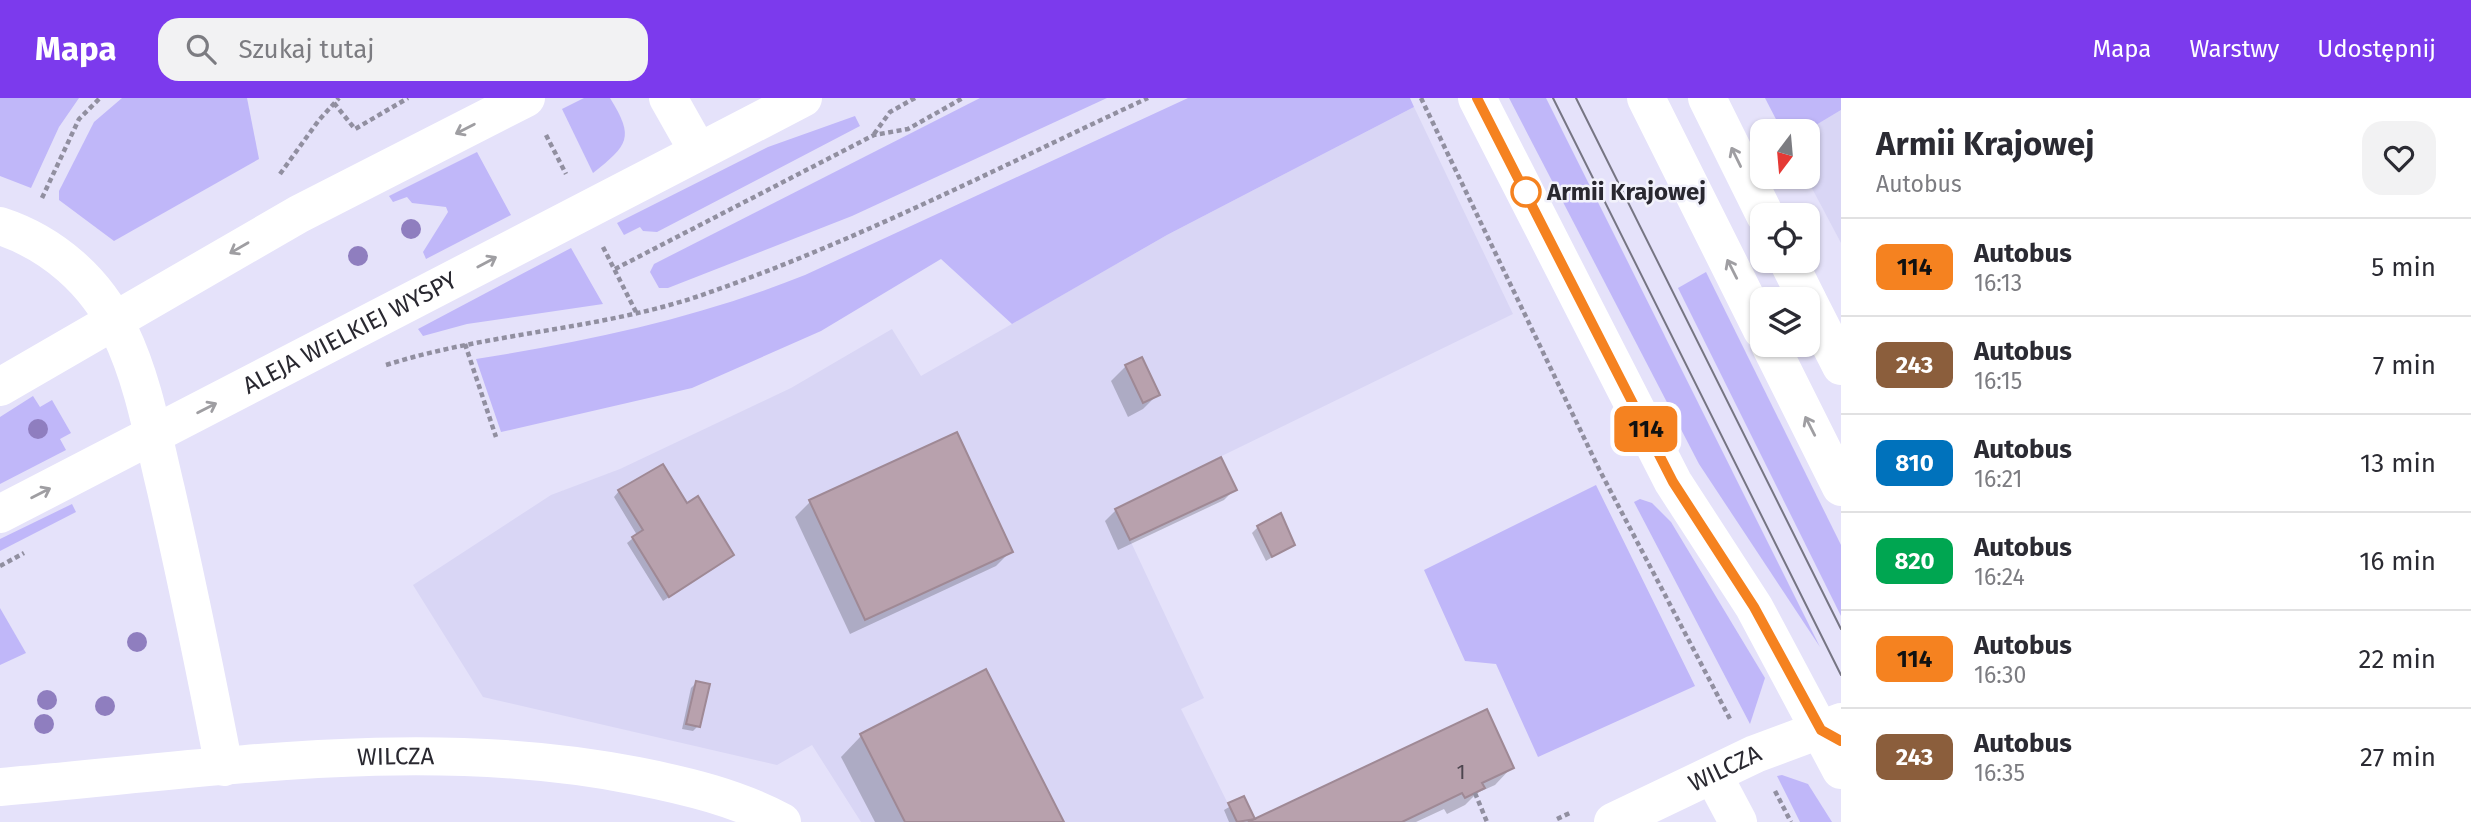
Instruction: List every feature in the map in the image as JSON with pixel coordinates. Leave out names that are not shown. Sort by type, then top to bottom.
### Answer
[{"type":"main road","points":[[668,98],[698,151]]},
{"type":"main road","name":"ALEJA WIELKIEJ WYSPY","points":[[0,514],[803,98]]},
{"type":"main road","points":[[1477,98],[1673,482],[1834,731],[1841,770]]},
{"type":"main road","points":[[1646,98],[1750,306]]},
{"type":"main road","points":[[1707,98],[1759,203]]},
{"type":"main road","points":[[12,379],[299,214],[533,112]]},
{"type":"main road","points":[[13,230],[56,251],[84,278],[120,330],[143,390],[224,767]]},
{"type":"main road","points":[[1799,283],[1841,366]]},
{"type":"main road","points":[[1776,357],[1841,487]]},
{"type":"main road","name":"WILCZA","points":[[1613,822],[1755,754],[1834,731]]},
{"type":"main road","name":"WILCZA","points":[[0,787],[377,756],[479,757],[578,764],[717,795],[752,806],[782,822]]},
{"type":"main road","points":[[1713,775],[1738,822]]},
{"type":"path","points":[[13,230],[74,128],[100,98]]},
{"type":"path","points":[[277,176],[340,98]]},
{"type":"path","points":[[334,103],[355,129],[408,98]]},
{"type":"path","points":[[874,135],[890,112],[915,98]]},
{"type":"path","points":[[615,269],[874,135],[908,129],[963,98]]},
{"type":"path","points":[[382,367],[465,344],[636,312],[694,298],[819,251],[1148,98]]},
{"type":"path","points":[[1420,98],[1599,469],[1732,724]]},
{"type":"path","points":[[533,112],[572,185]]},
{"type":"path","points":[[597,235],[636,312]]},
{"type":"path","points":[[465,344],[496,437]]},
{"type":"path","points":[[1774,788],[1791,822]]},
{"type":"path","points":[[1475,793],[1488,822]]},
{"type":"shaded area","points":[[0,98],[79,98],[59,127],[31,188],[0,176]]},
{"type":"shaded area","points":[[122,98],[247,98],[259,159],[114,241],[59,200],[59,191],[94,122]]},
{"type":"shaded area","points":[[584,98],[610,98],[625,132],[620,148],[593,173],[562,109]]},
{"type":"shaded area","points":[[980,98],[1107,98],[852,216],[668,288],[659,288],[650,272],[654,264]]},
{"type":"shaded area","points":[[1188,98],[1410,98],[1414,107],[1167,235],[1012,324],[941,259],[821,331],[692,388],[501,432],[476,359],[643,326],[765,290],[805,275]]},
{"type":"shaded area","points":[[1509,98],[1546,98],[1820,647],[1699,464]]},
{"type":"shaded area","points":[[1765,98],[1841,98],[1841,110],[1820,123],[1820,119],[1776,119]]},
{"type":"shaded area","points":[[1414,107],[1513,314],[1115,508],[1204,698],[1181,709],[1237,822],[861,822],[812,745],[777,765],[483,697],[413,585],[551,495],[620,469],[791,388],[892,329],[921,376],[1167,235]]},
{"type":"shaded area","points":[[1841,110],[1841,243],[1812,189],[1820,189],[1820,123]]},
{"type":"shaded area","points":[[855,116],[860,126],[657,232],[643,231],[640,227],[624,235],[617,223],[768,147]]},
{"type":"shaded area","points":[[477,152],[511,215],[426,259],[423,252],[448,212],[446,207],[412,203],[407,197],[393,202],[389,196]]},
{"type":"shaded area","points":[[571,248],[603,304],[467,324],[423,336],[418,329]]},
{"type":"shaded area","points":[[1706,272],[1841,545],[1841,616],[1678,288]]},
{"type":"shaded area","points":[[33,396],[40,407],[52,400],[71,433],[60,439],[66,450],[0,484],[0,417]]},
{"type":"shaded area","points":[[1596,485],[1695,686],[1538,757],[1496,664],[1465,661],[1424,570]]},
{"type":"shaded area","points":[[1640,499],[1652,503],[1671,522],[1765,678],[1750,724],[1634,502]]},
{"type":"shaded area","points":[[72,504],[76,512],[0,551],[0,539]]},
{"type":"shaded area","points":[[0,608],[26,653],[0,665]]},
{"type":"shaded area","points":[[1782,775],[1808,784],[1832,822],[1800,822],[1777,776]]},
{"type":"building","points":[[1142,357],[1160,395],[1143,403],[1125,365]]},
{"type":"building","points":[[957,432],[1013,552],[865,620],[809,500]]},
{"type":"building","points":[[1221,457],[1237,490],[1130,540],[1115,509]]},
{"type":"building","points":[[663,464],[687,503],[698,496],[734,555],[669,597],[632,537],[643,530],[618,490]]},
{"type":"building","points":[[1281,513],[1295,545],[1272,557],[1257,526]]},
{"type":"building","points":[[986,669],[1064,822],[905,822],[860,734]]},
{"type":"building","points":[[696,681],[710,684],[700,727],[686,724]]},
{"type":"building","points":[[1487,709],[1514,768],[1482,783],[1485,788],[1465,798],[1462,793],[1402,822],[1248,822]]},
{"type":"building","points":[[1244,796],[1255,819],[1237,822],[1228,803]]},
{"type":"tram line","points":[[1553,98],[1841,675]]},
{"type":"tram line","points":[[1576,98],[1841,629]]},
{"type":"bus line","name":"114","points":[[1477,98],[1673,482],[1754,607],[1821,730],[1841,741]]},
{"type":"place","name":"Armii Krajowej","points":[[1526,192]]}]
